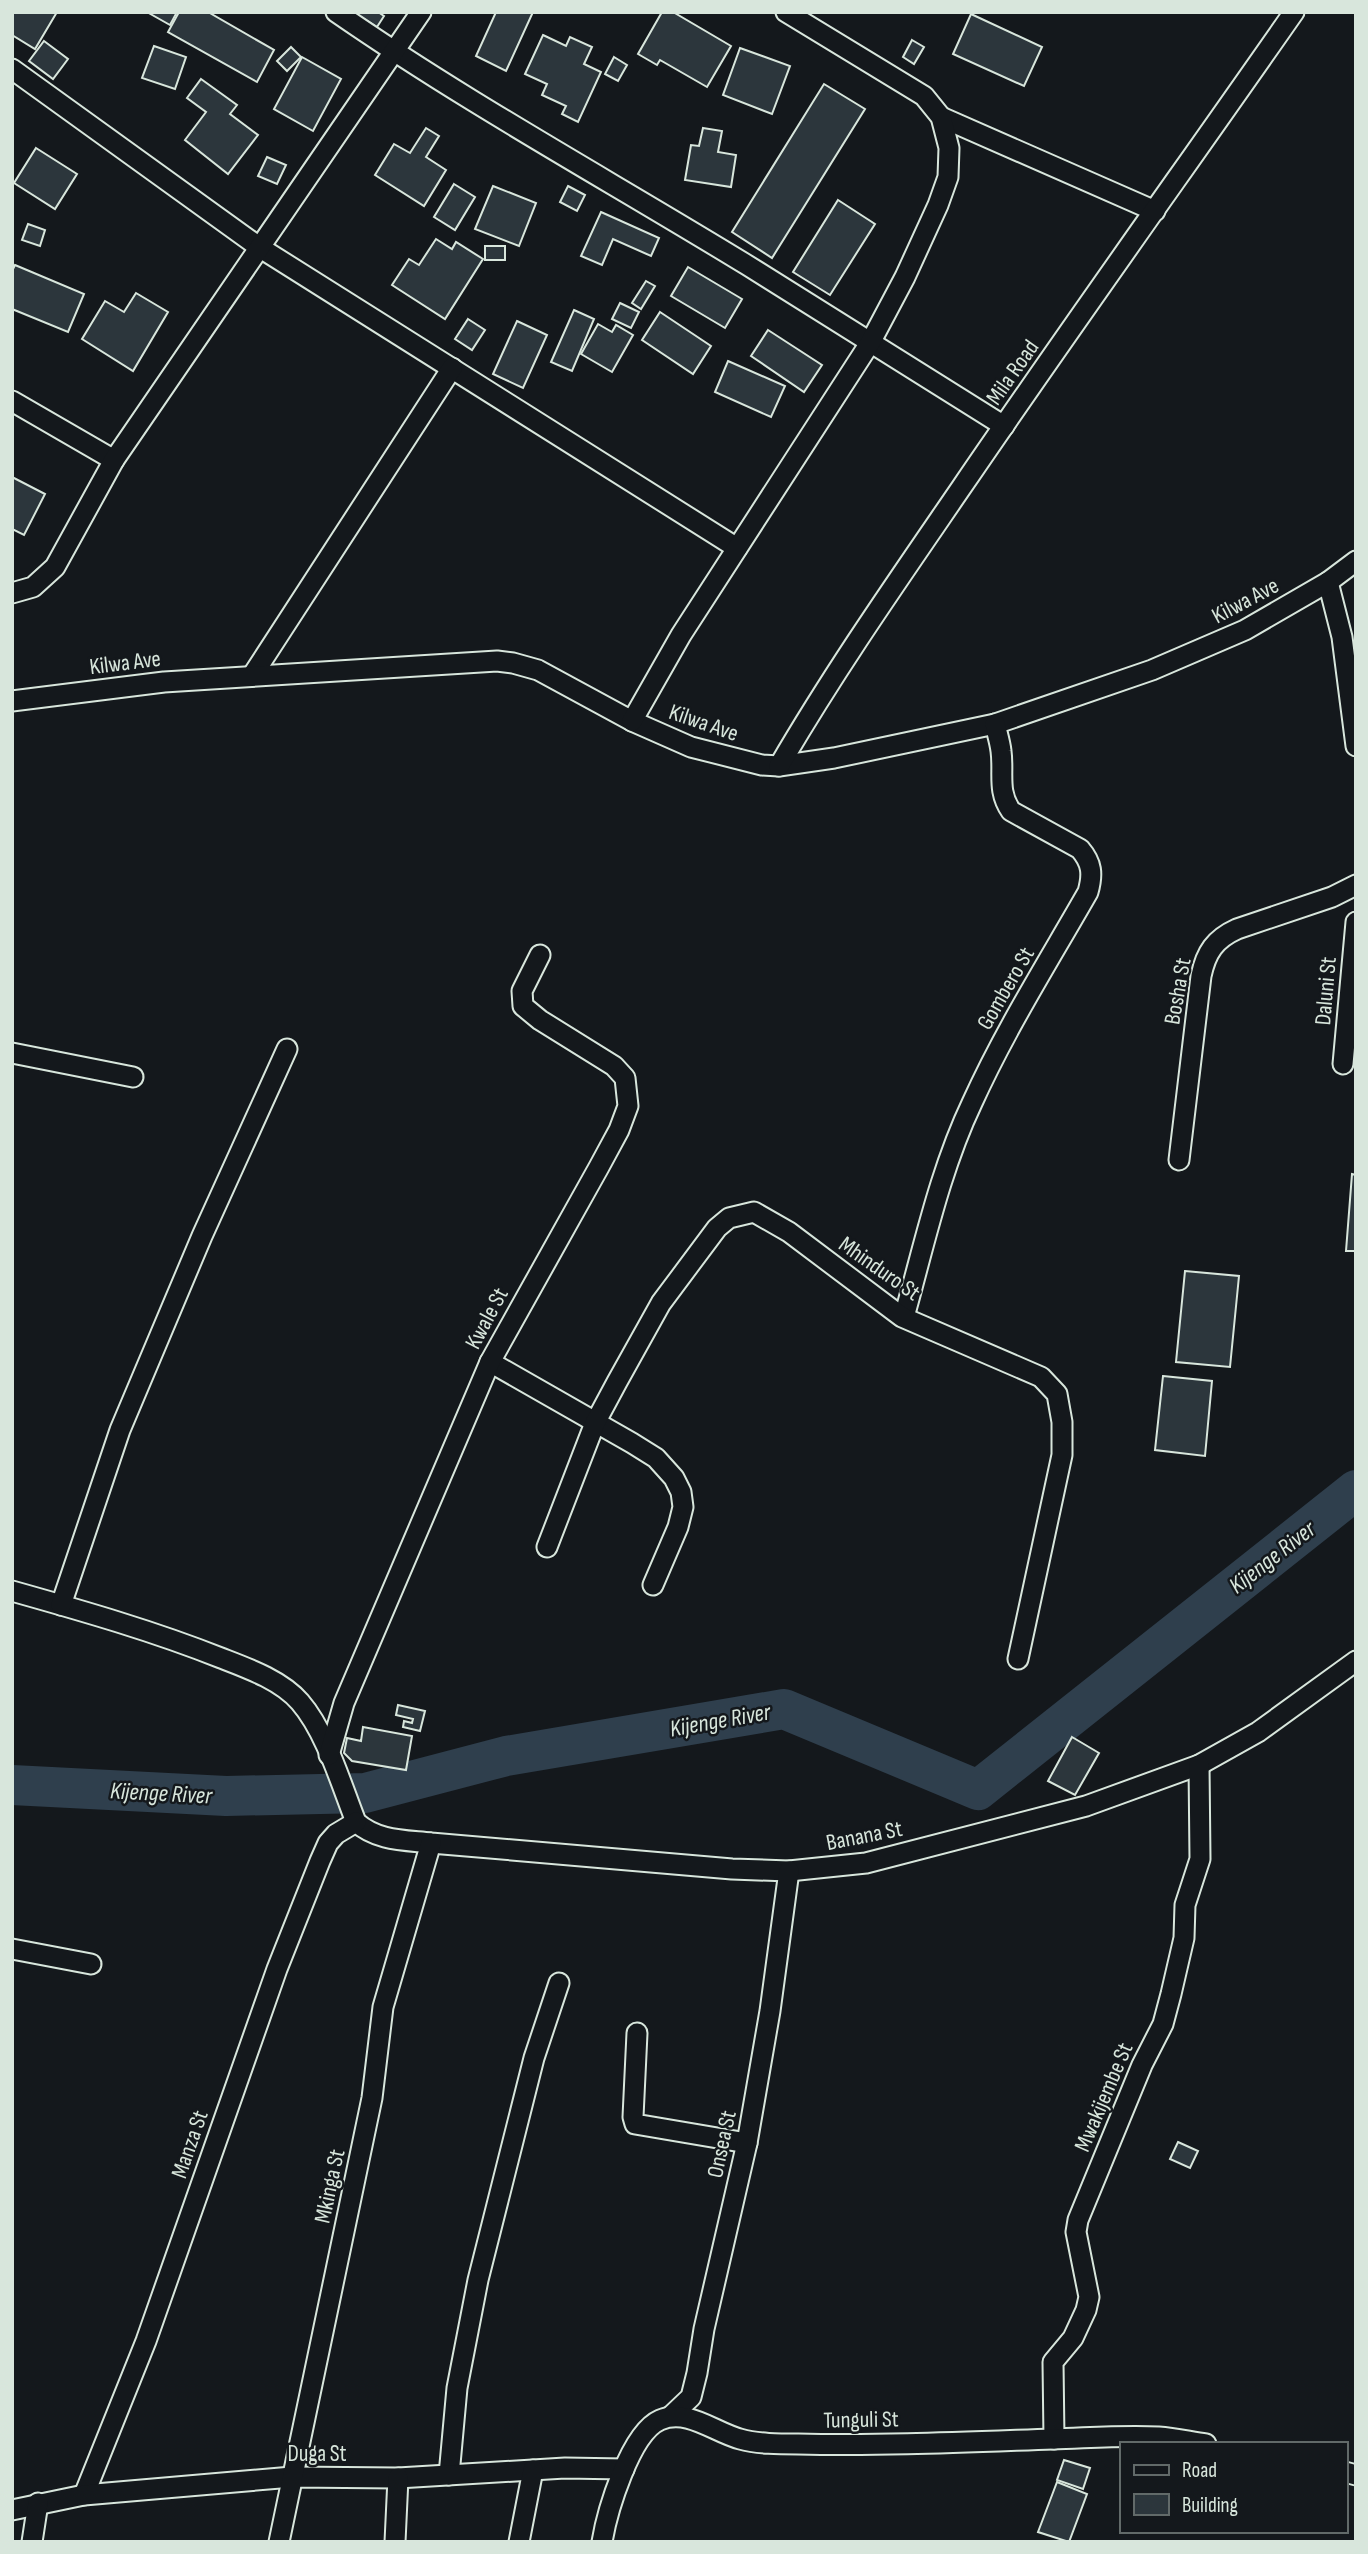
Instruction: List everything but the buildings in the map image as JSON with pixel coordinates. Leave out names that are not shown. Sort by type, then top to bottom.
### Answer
[{"type":"street","points":[[336,12],[393,52],[747,265],[1003,426]]},
{"type":"street","points":[[12,593],[33,587],[55,567],[114,460],[421,12]]},
{"type":"street","points":[[632,721],[681,635],[870,343],[905,277],[948,177],[948,148],[941,117],[924,96],[786,12]]},
{"type":"street","name":"Mila Road","points":[[779,766],[821,694],[1003,426],[1294,12]]},
{"type":"street","points":[[12,69],[259,247],[737,548]]},
{"type":"street","points":[[941,117],[1155,211]]},
{"type":"street","points":[[251,676],[452,368]]},
{"type":"street","points":[[12,401],[114,460]]},
{"type":"street","name":"Kilwa Ave","points":[[12,701],[164,682],[480,662],[513,663],[538,670],[632,721],[691,747],[762,765],[779,766],[834,758],[995,724],[1152,670],[1245,630],[1328,582],[1356,561]]},
{"type":"street","points":[[1328,582],[1342,637],[1356,746]]},
{"type":"street","name":"Gombero St","points":[[904,1317],[929,1227],[971,1105],[1005,1037],[1088,892],[1091,881],[1092,871],[1088,858],[1080,849],[1011,811],[1004,801],[1001,789],[1001,750],[995,724]]},
{"type":"street","name":"Bosha St","points":[[1179,1160],[1201,976],[1204,960],[1212,946],[1237,929],[1332,897],[1356,886]]},
{"type":"street","name":"Daluni St","points":[[1343,1064],[1356,922]]},
{"type":"street","name":"Kwale St","points":[[329,1755],[344,1703],[489,1362],[599,1167],[619,1130],[628,1106],[625,1078],[614,1066],[540,1020],[523,1006],[522,991],[540,955]]},
{"type":"street","points":[[61,1605],[120,1430],[202,1236],[287,1049]]},
{"type":"street","points":[[12,1053],[133,1077]]},
{"type":"street","name":"Mhinduro St","points":[[547,1547],[595,1423],[661,1303],[706,1240],[729,1218],[754,1212],[764,1216],[904,1317],[1041,1377],[1057,1394],[1062,1422],[1062,1455],[1018,1659]]},
{"type":"street","points":[[489,1362],[656,1458],[674,1478],[681,1492],[683,1507],[678,1527],[653,1585]]},
{"type":"street","points":[[12,1591],[185,1644],[267,1679],[297,1699],[312,1718],[354,1816]]},
{"type":"street","name":"Banana St","points":[[354,1816],[368,1833],[431,1843],[660,1864],[789,1871],[866,1863],[1086,1807],[1199,1765],[1258,1732],[1356,1661]]},
{"type":"street","name":"Mwakijembe St","points":[[1054,2439],[1053,2362],[1073,2338],[1089,2297],[1076,2232],[1078,2220],[1137,2076],[1163,2024],[1171,1994],[1184,1938],[1185,1905],[1200,1859],[1199,1765]]},
{"type":"street","name":"Manza St","points":[[84,2495],[146,2341],[272,1982],[320,1861],[328,1843],[354,1816]]},
{"type":"street","name":"Mkinga St","points":[[279,2542],[372,2098],[383,2007],[431,1843]]},
{"type":"street","name":"Onsea St","points":[[671,2416],[691,2397],[747,2143],[770,2011],[789,1871]]},
{"type":"street","points":[[12,1949],[91,1964]]},
{"type":"street","points":[[449,2475],[457,2388],[478,2280],[534,2058],[559,1983]]},
{"type":"street","points":[[638,2033],[633,2117],[635,2124],[747,2143]]},
{"type":"street","points":[[602,2542],[606,2516],[624,2469],[639,2440],[656,2421],[671,2416]]},
{"type":"street","name":"Tunguli St","points":[[671,2416],[704,2423],[739,2439],[779,2444],[1160,2437],[1193,2442]]},
{"type":"street","name":"Duga St","points":[[12,2510],[84,2495],[292,2477],[398,2478],[533,2470],[624,2469]]},
{"type":"street","points":[[519,2542],[533,2470]]},
{"type":"street","points":[[395,2542],[398,2478]]},
{"type":"street","points":[[32,2542],[38,2503]]},
{"type":"waterway","name":"Kijenge River","points":[[12,1785],[226,1796],[365,1793],[506,1756],[784,1709],[978,1790],[1356,1490]]}]
